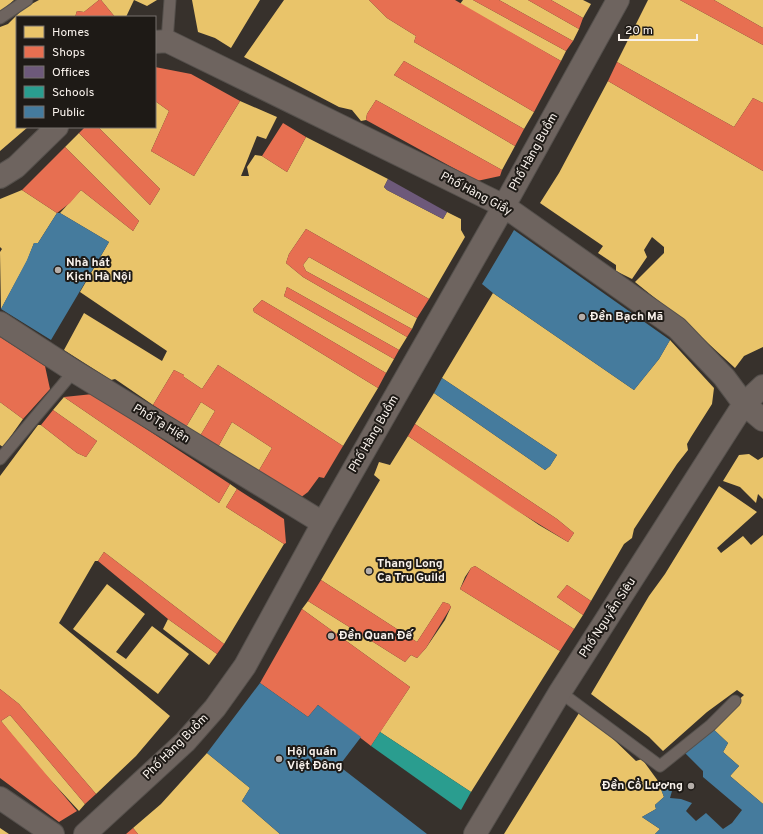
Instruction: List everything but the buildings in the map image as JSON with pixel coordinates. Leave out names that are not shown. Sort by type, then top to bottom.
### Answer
[{"type":"street","name":"Phố Hàng Buồm","points":[[84,834],[185,742],[215,708],[245,666],[323,523],[504,206],[618,0]]},
{"type":"street","name":"Phố Hàng Giầy","points":[[161,42],[504,206],[677,328],[724,377],[744,404],[763,420]]},
{"type":"street","points":[[0,177],[16,167],[56,128]]},
{"type":"street","name":"Phố Tạ Hiện","points":[[0,323],[74,371],[323,523]]},
{"type":"street","name":"Phố Nguyễn Siêu","points":[[476,834],[560,692],[744,404],[763,386]]},
{"type":"street","points":[[0,798],[53,834]]},
{"type":"lane","points":[[0,18],[27,0]]},
{"type":"lane","points":[[161,42],[170,0]]},
{"type":"lane","points":[[0,459],[74,371]]},
{"type":"lane","points":[[560,692],[660,766],[711,725],[735,701]]},
{"type":"place","name":"Nhà hát Kịch Hà Nội","points":[[58,270]]},
{"type":"place","name":"Đền Bạch Mã","points":[[582,317]]},
{"type":"place","name":"Thang Long Ca Tru Guild","points":[[369,571]]},
{"type":"place","name":"Đền Quan Đế","points":[[331,636]]},
{"type":"place","name":"Hội quán Việt Đông","points":[[279,759]]},
{"type":"place","name":"Đền Cổ Lương","points":[[691,786]]}]
